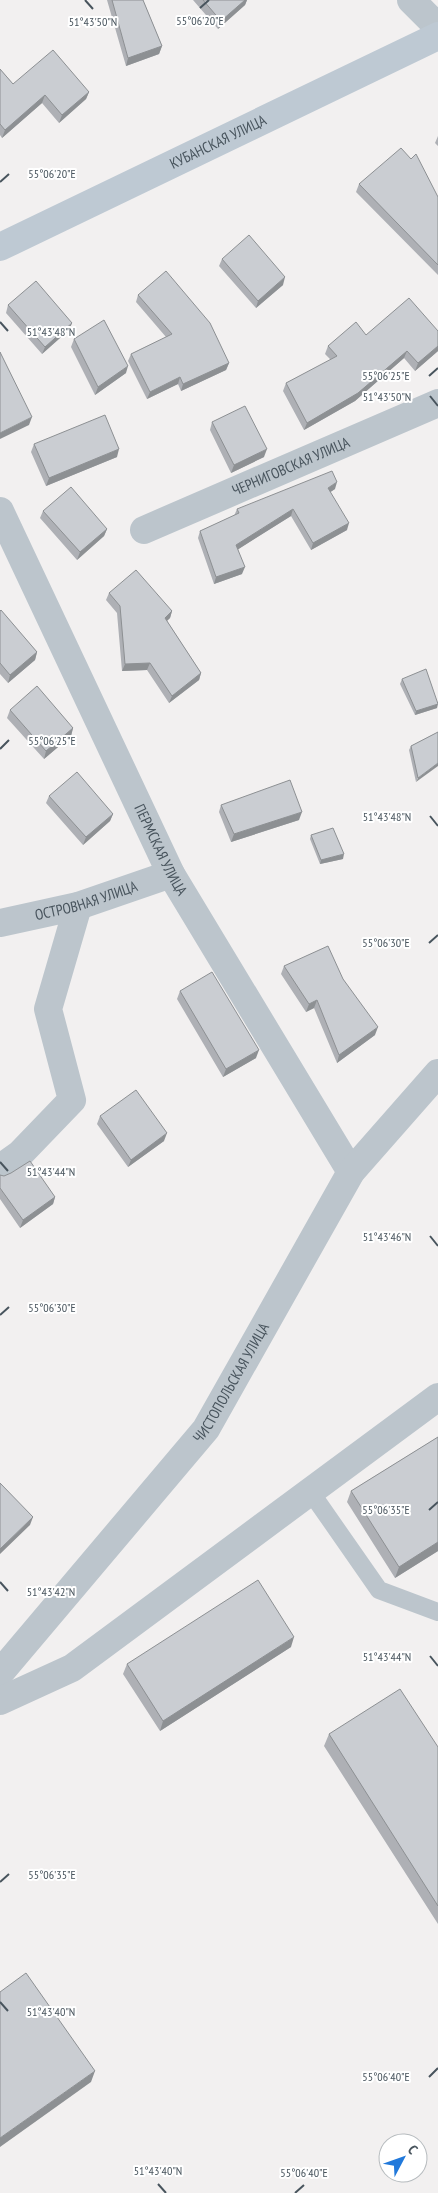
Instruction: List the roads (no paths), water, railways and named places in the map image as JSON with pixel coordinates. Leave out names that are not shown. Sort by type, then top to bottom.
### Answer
[{"type":"street","points":[[411,0],[438,28]]},
{"type":"street","name":"КУБАНСКАЯ УЛИЦА","points":[[0,247],[438,36]]},
{"type":"street","name":"ЧЕРНИГОВСКАЯ УЛИЦА","points":[[144,530],[438,403]]},
{"type":"street","name":"ПЕРМСКАЯ УЛИЦА","points":[[0,511],[172,874],[351,1172]]},
{"type":"street","name":"ОСТРОВНАЯ УЛИЦА","points":[[0,923],[78,906],[172,874]]},
{"type":"street","points":[[0,1168],[20,1154],[72,1100],[48,1009],[78,906]]},
{"type":"street","name":"ЧИСТОПОЛЬСКАЯ УЛИЦА","points":[[0,1673],[206,1429],[351,1172],[438,1073]]},
{"type":"street","points":[[0,1702],[72,1668],[438,1397]]},
{"type":"lane","points":[[310,1491],[379,1590],[438,1612]]}]
